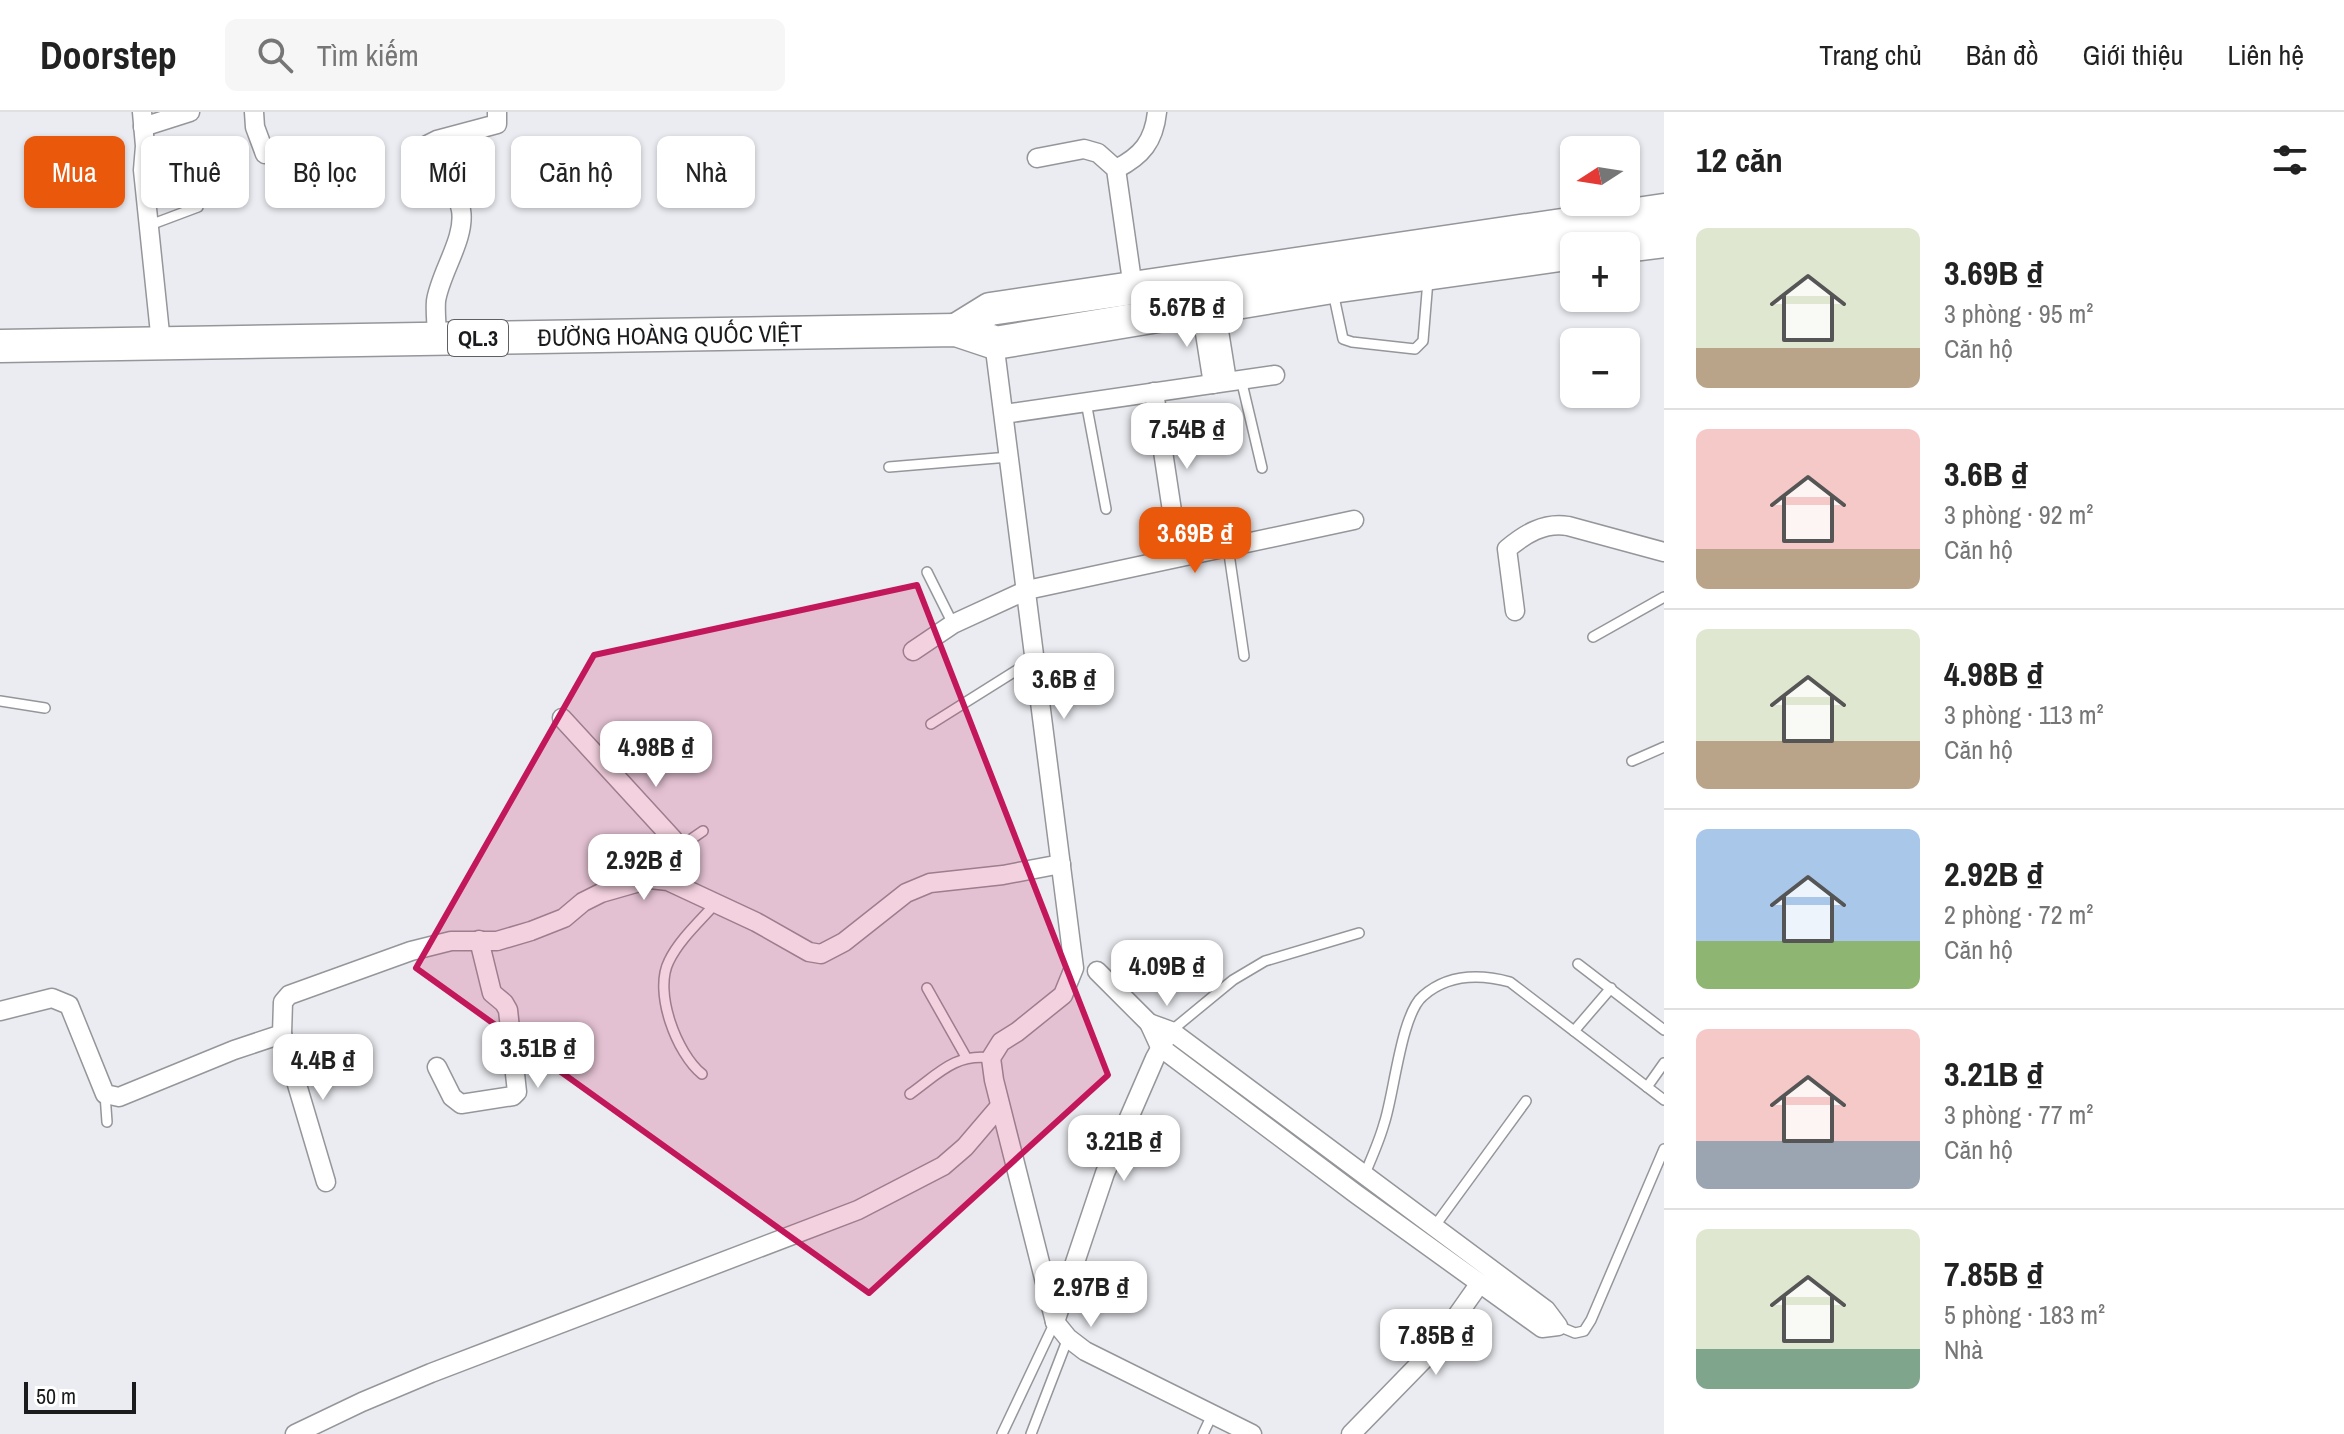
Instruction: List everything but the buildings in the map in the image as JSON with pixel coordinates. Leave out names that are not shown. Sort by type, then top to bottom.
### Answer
[{"type":"highway","points":[[956,330],[990,309],[1664,210]]},
{"type":"highway","points":[[1640,244],[1664,241]]},
{"type":"highway","name":"ĐƯỜNG HOÀNG QUỐC VIỆT","points":[[0,346],[956,330],[995,343],[1332,287],[1560,255]]},
{"type":"street","points":[[161,343],[143,170],[143,120],[190,112]]},
{"type":"street","points":[[254,112],[255,127],[265,154]]},
{"type":"street","points":[[437,339],[436,299],[458,236],[461,207],[442,175],[426,160],[424,153],[427,145],[437,140],[497,124],[497,112]]},
{"type":"street","points":[[1116,169],[1144,150],[1152,139],[1157,112]]},
{"type":"street","points":[[1037,158],[1084,149],[1098,153],[1116,169],[1133,288]]},
{"type":"street","points":[[1208,307],[1227,381]]},
{"type":"street","points":[[990,309],[1061,864],[1085,961],[1165,1039],[1356,1194],[1429,1235],[1546,1310],[1558,1326],[1542,1328],[1480,1283],[1429,1235],[1364,1175],[1165,1039]]},
{"type":"street","points":[[1004,414],[1275,375]]},
{"type":"street","points":[[1154,392],[1179,557]]},
{"type":"street","points":[[913,651],[953,624],[1027,590],[1354,520]]},
{"type":"street","points":[[1515,611],[1507,549],[1544,526],[1553,523],[1568,526],[1664,552]]},
{"type":"street","points":[[562,718],[673,839],[674,851],[661,878]]},
{"type":"street","points":[[326,1182],[282,1034],[283,1002],[289,995],[411,951],[451,941],[497,941],[531,931],[564,918],[583,902],[601,893],[650,879],[661,878],[809,952],[821,954],[844,942],[906,893],[930,883],[1061,864]]},
{"type":"street","points":[[437,1067],[452,1097],[461,1104],[513,1096],[517,1092],[508,1010],[492,993],[479,940]]},
{"type":"street","points":[[1085,961],[1074,968],[1063,995],[1001,1042],[991,1058],[1011,1154],[1055,1322],[1068,1338],[1085,1351],[1216,1422],[1252,1434]]},
{"type":"street","points":[[0,1011],[52,998],[69,1005],[105,1094],[119,1097],[282,1034]]},
{"type":"street","points":[[1055,1322],[1105,1173],[1165,1039]]},
{"type":"street","points":[[295,1434],[431,1373],[872,1203],[943,1166],[965,1147],[1000,1106]]},
{"type":"street","points":[[1351,1434],[1432,1351],[1480,1283]]},
{"type":"lane","points":[[150,225],[195,208]]},
{"type":"lane","points":[[1332,287],[1343,339],[1415,349],[1423,341],[1429,273]]},
{"type":"lane","points":[[1227,381],[1262,468]]},
{"type":"lane","points":[[1086,402],[1106,509]]},
{"type":"lane","points":[[889,467],[1010,457]]},
{"type":"lane","points":[[1228,547],[1244,656]]},
{"type":"lane","points":[[927,572],[953,624]]},
{"type":"lane","points":[[1593,637],[1664,597]]},
{"type":"lane","points":[[931,724],[1036,658]]},
{"type":"lane","points":[[0,701],[45,708]]},
{"type":"lane","points":[[1632,761],[1664,747]]},
{"type":"lane","points":[[674,851],[703,831]]},
{"type":"lane","points":[[702,1074],[690,1064],[671,1023],[664,998],[664,977],[668,961],[716,903]]},
{"type":"lane","points":[[1165,1039],[1192,1011],[1233,980],[1265,961],[1359,933]]},
{"type":"lane","points":[[1578,964],[1664,1030]]},
{"type":"lane","points":[[1356,1194],[1385,1123],[1407,1024],[1420,997],[1461,977],[1488,976],[1510,982],[1664,1100]]},
{"type":"lane","points":[[927,988],[966,1057]]},
{"type":"lane","points":[[1574,1031],[1611,988]]},
{"type":"lane","points":[[910,1094],[966,1057],[991,1058]]},
{"type":"lane","points":[[1647,1087],[1664,1063]]},
{"type":"lane","points":[[105,1094],[107,1122]]},
{"type":"lane","points":[[1429,1235],[1526,1101]]},
{"type":"lane","points":[[1558,1326],[1575,1333],[1584,1331],[1591,1320],[1664,1149]]},
{"type":"lane","points":[[1002,1434],[1055,1322]]},
{"type":"lane","points":[[1031,1434],[1068,1338]]},
{"type":"lane","points":[[1203,1434],[1216,1422]]},
{"type":"highlighted area","points":[[917,585],[1108,1075],[869,1293],[416,968],[594,655]]}]
